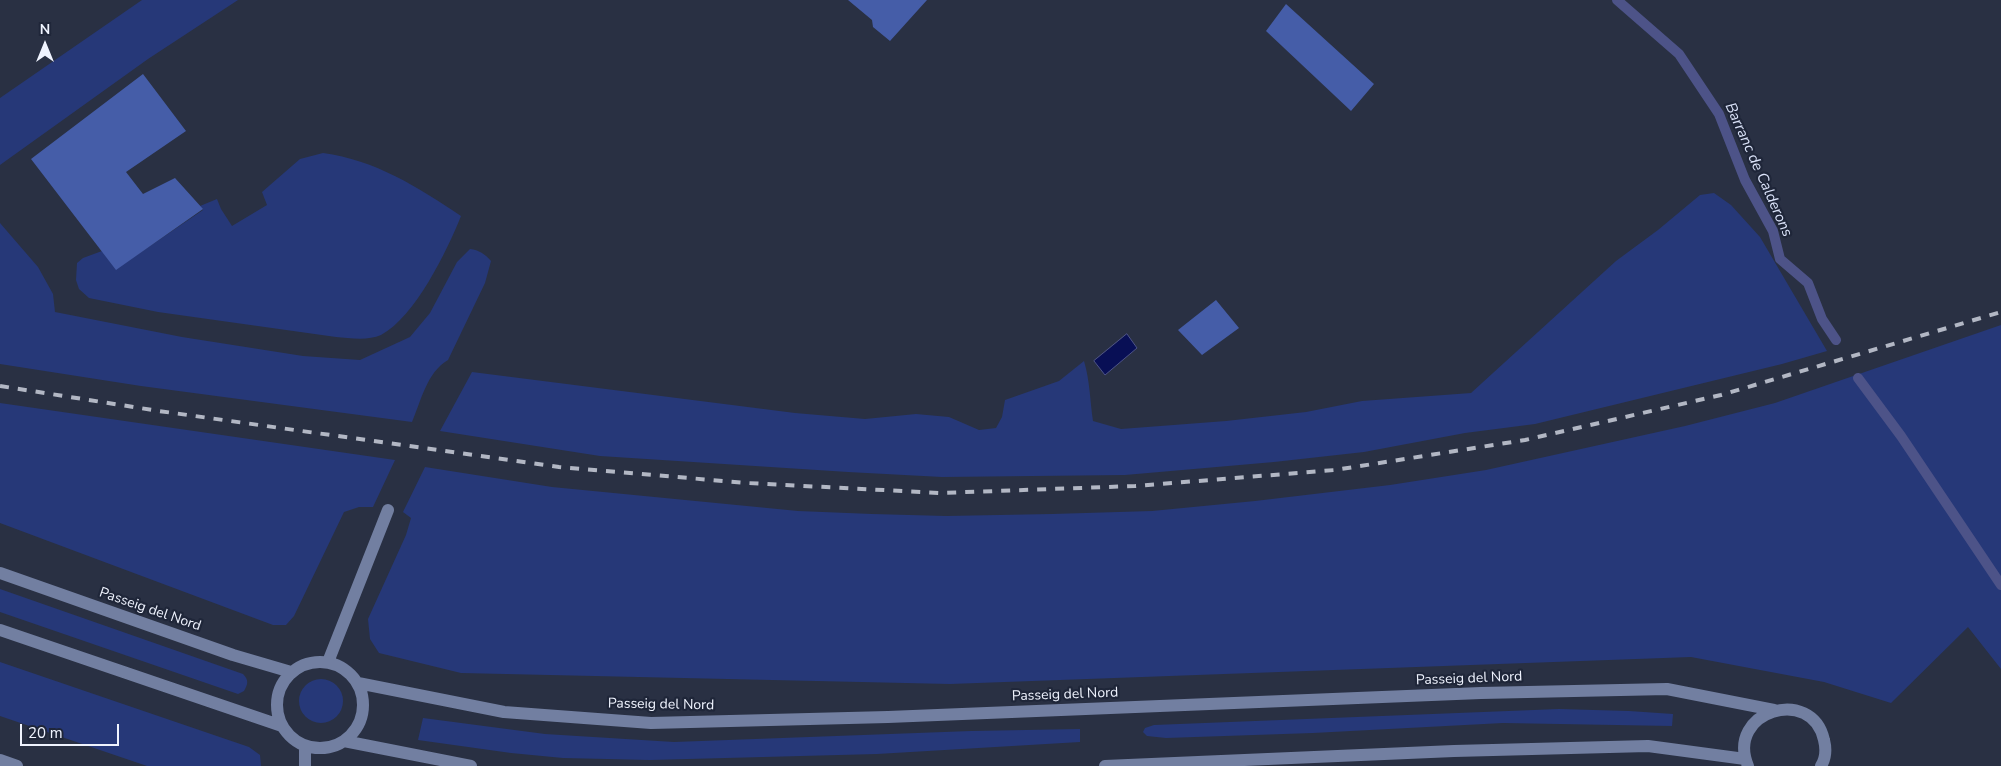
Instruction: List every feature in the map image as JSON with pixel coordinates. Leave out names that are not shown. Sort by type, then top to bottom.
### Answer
[{"type":"street","points":[[328,662],[388,510]]},
{"type":"street","name":"Passeig del Nord","points":[[0,573],[233,655],[290,672]]},
{"type":"street","points":[[0,630],[282,726]]},
{"type":"street","points":[[328,662],[345,670],[358,683],[362,693],[362,714],[352,734],[344,741],[332,746],[319,748],[305,746],[288,735],[278,716],[276,704],[283,681],[290,672],[308,663],[328,662]]},
{"type":"street","name":"Passeig del Nord","points":[[358,683],[504,712],[652,723],[888,717],[1481,693],[1667,689],[1774,710],[1788,709],[1802,712],[1813,720],[1822,733],[1826,748],[1821,766]]},
{"type":"street","points":[[1104,766],[1454,751],[1648,746],[1747,763],[1745,743],[1750,728],[1758,719],[1774,710]]},
{"type":"street","points":[[344,741],[471,766]]},
{"type":"street","points":[[304,766],[305,746]]},
{"type":"street","points":[[0,760],[17,766]]},
{"type":"shaded area","points":[[142,0],[238,0],[148,59],[0,165],[0,98]]},
{"type":"shaded area","points":[[323,153],[378,168],[412,185],[461,216],[429,282],[418,299],[394,326],[381,335],[364,339],[336,337],[158,312],[89,298],[79,289],[76,280],[77,263],[83,258],[102,251],[116,269],[203,210],[200,206],[217,199],[232,226],[267,205],[262,192],[300,159]]},
{"type":"shaded area","points":[[1714,193],[1731,205],[1760,237],[1827,351],[1782,364],[1535,424],[1465,433],[1364,452],[1125,475],[942,477],[848,472],[600,456],[440,431],[472,372],[795,413],[865,419],[916,414],[949,417],[979,430],[996,428],[1002,417],[1005,400],[1059,381],[1084,361],[1089,384],[1093,421],[1121,429],[1226,421],[1306,412],[1362,401],[1471,393],[1616,261],[1658,230],[1700,195]]},
{"type":"shaded area","points":[[0,223],[38,267],[53,294],[55,312],[182,337],[303,356],[360,360],[410,337],[430,313],[457,262],[470,249],[482,253],[491,261],[485,283],[448,360],[441,365],[430,379],[412,422],[141,386],[0,364]]},
{"type":"shaded area","points":[[2001,325],[2001,669],[1968,627],[1891,703],[1824,682],[1691,657],[950,684],[461,673],[379,653],[370,639],[368,619],[406,535],[411,518],[403,512],[425,467],[552,487],[798,511],[946,516],[1152,511],[1390,485],[1486,470],[1685,426],[1775,403]]},
{"type":"shaded area","points":[[1127,334],[1137,348],[1105,375],[1094,361]]},
{"type":"shaded area","points":[[0,403],[395,460],[373,507],[359,507],[344,512],[294,616],[286,625],[273,625],[0,523]]},
{"type":"shaded area","points":[[0,589],[243,674],[247,680],[244,691],[238,694],[0,612]]},
{"type":"shaded area","points":[[0,662],[249,747],[260,755],[261,766],[147,766],[0,716]]},
{"type":"shaded area","points":[[317,679],[325,679],[337,685],[343,701],[337,717],[325,723],[317,723],[305,717],[299,705],[299,697],[305,685]]},
{"type":"shaded area","points":[[1559,709],[1673,714],[1672,726],[1503,723],[1313,733],[1166,738],[1147,736],[1143,732],[1145,728],[1154,725]]},
{"type":"shaded area","points":[[423,718],[545,734],[674,742],[1080,729],[1080,742],[877,754],[650,760],[563,758],[418,740]]},
{"type":"building","points":[[848,0],[927,0],[890,41],[873,27],[872,20]]},
{"type":"building","points":[[1286,4],[1374,84],[1351,111],[1266,31]]},
{"type":"building","points":[[143,74],[186,131],[126,172],[143,194],[175,178],[203,209],[116,270],[31,159]]},
{"type":"building","points":[[1216,300],[1239,328],[1202,355],[1178,330]]},
{"type":"waterway","name":"Barranc de Calderons","points":[[1617,0],[1679,54],[1719,114],[1745,180],[1773,231],[1780,259],[1808,283],[1822,319],[1836,340]]},
{"type":"waterway","name":"Barranc de Calderons","points":[[1858,378],[1901,436],[2001,585]]},
{"type":"railway","points":[[0,386],[159,411],[559,467],[747,483],[940,493],[1135,486],[1335,470],[1525,440],[1721,395],[2001,312]]}]
